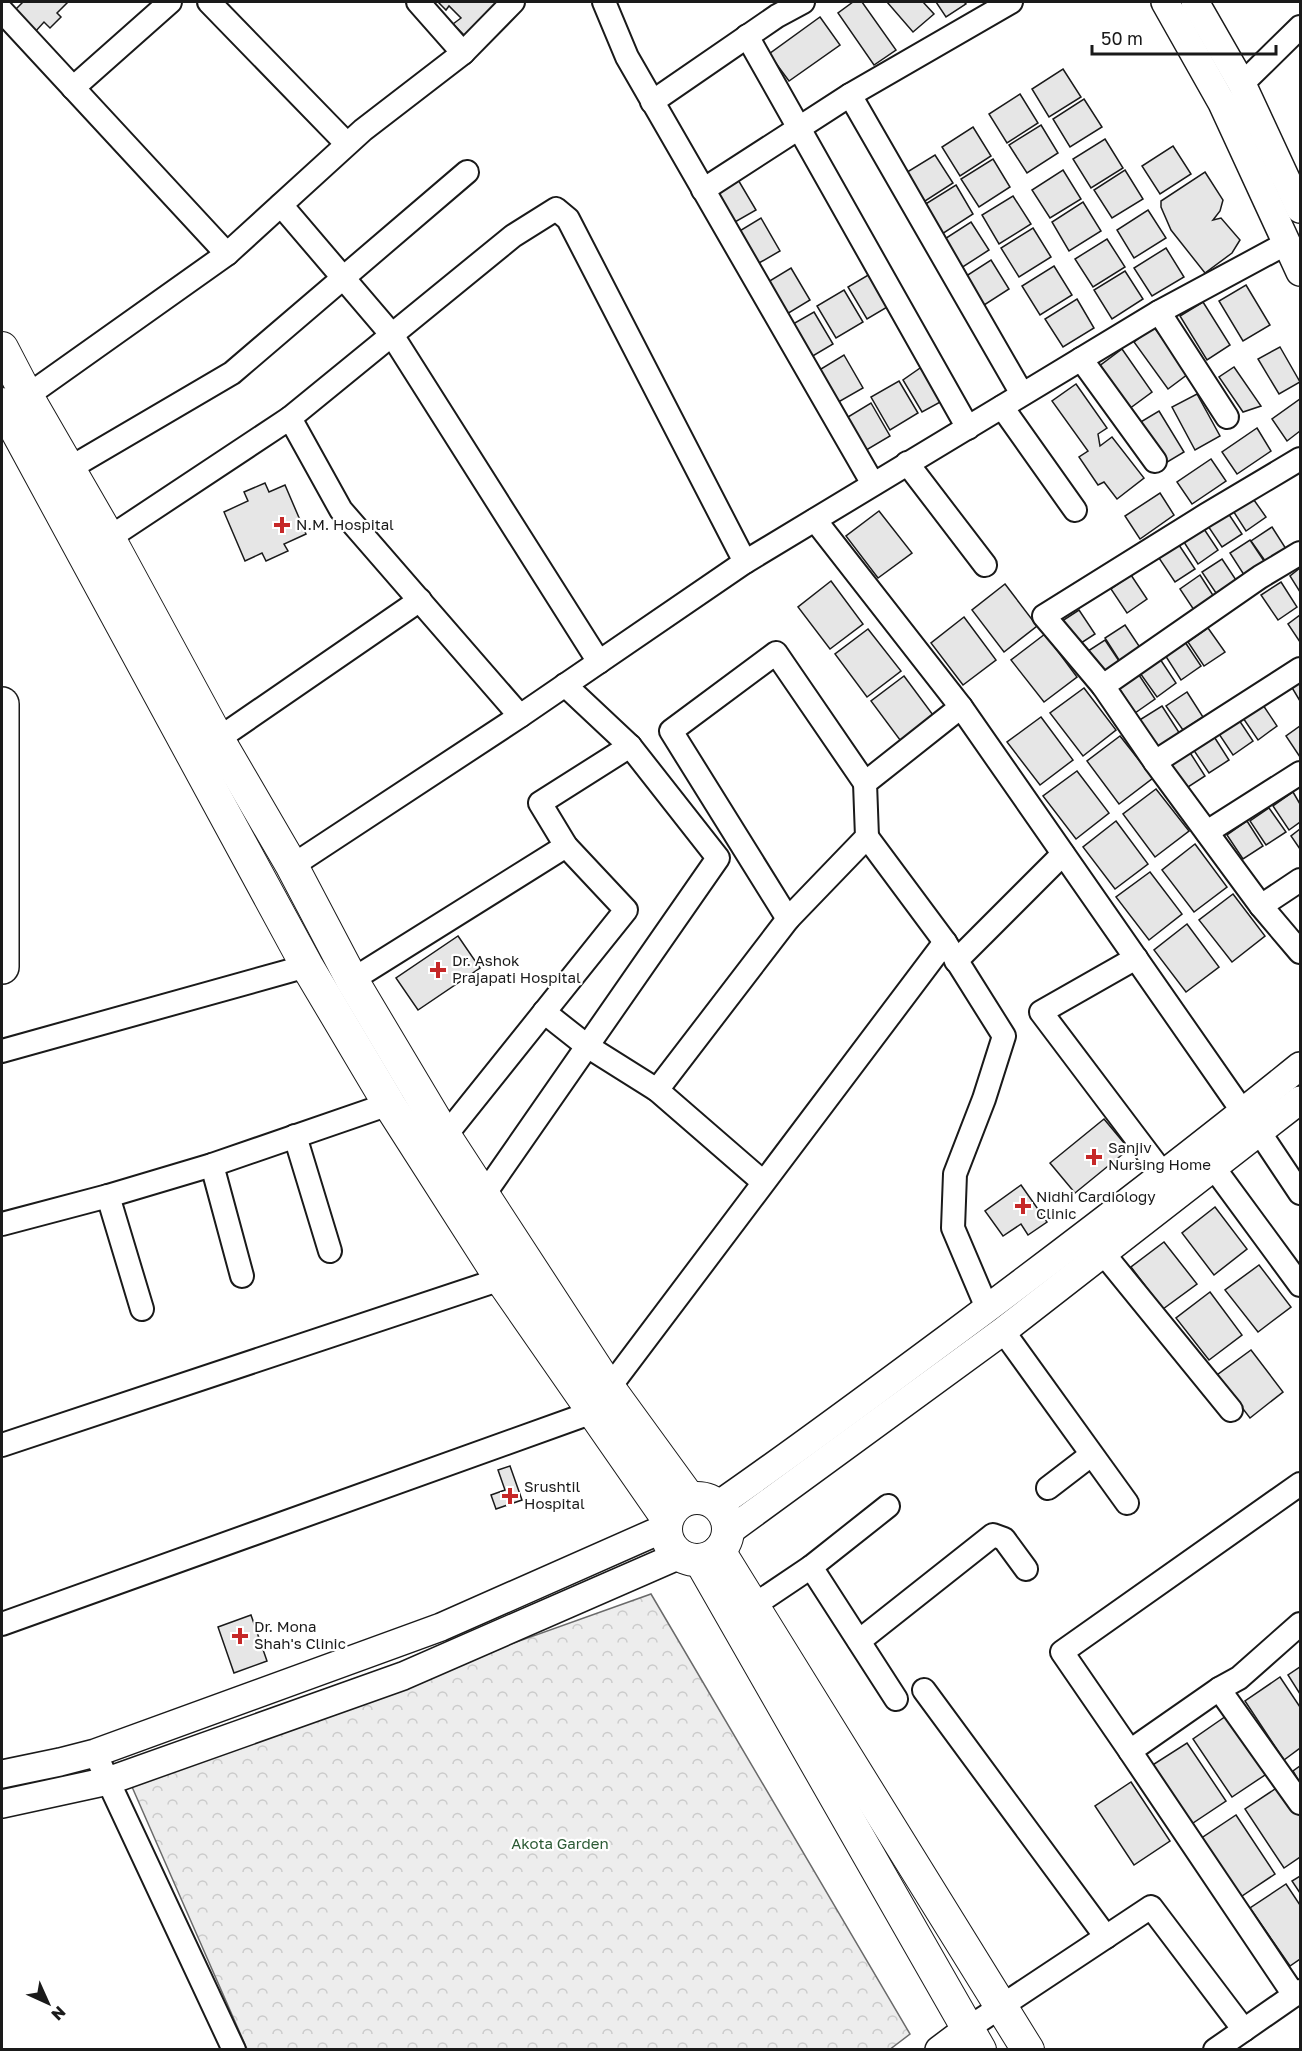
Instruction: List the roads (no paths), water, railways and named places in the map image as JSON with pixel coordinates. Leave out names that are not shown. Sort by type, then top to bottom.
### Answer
[{"type":"main road","points":[[2,348],[14,400],[307,966],[389,1104],[501,1279],[601,1400],[753,1606],[1028,2049]]},
{"type":"main road","points":[[14,400],[70,468],[218,739],[292,866],[352,980],[483,1197],[601,1400]]},
{"type":"main road","points":[[2,704],[2,968]]},
{"type":"main road","points":[[696,1531],[974,2039]]},
{"type":"street","points":[[74,88],[170,2]]},
{"type":"street","points":[[209,2],[347,144]]},
{"type":"street","points":[[418,2],[462,53]]},
{"type":"street","points":[[14,400],[227,254],[347,144],[462,53],[513,2]]},
{"type":"street","points":[[604,2],[627,57],[652,102],[873,484]]},
{"type":"street","points":[[652,102],[777,16],[803,2]]},
{"type":"street","points":[[703,190],[850,95],[1011,2]]},
{"type":"street","points":[[1165,2],[1222,103],[1300,272]]},
{"type":"street","points":[[1195,2],[1293,173],[1300,209]]},
{"type":"street","points":[[2,10],[227,254]]},
{"type":"street","points":[[1242,84],[1300,27]]},
{"type":"street","points":[[747,36],[968,428]]},
{"type":"street","points":[[850,95],[1022,394]]},
{"type":"street","points":[[70,468],[232,373],[467,172]]},
{"type":"street","points":[[281,205],[392,335],[599,662]]},
{"type":"street","points":[[110,538],[290,418],[513,236],[556,209],[568,219],[745,562]]},
{"type":"street","points":[[292,866],[520,716],[745,562],[1159,312],[1287,243]]},
{"type":"street","points":[[1159,312],[1227,417]]},
{"type":"street","points":[[1081,359],[1155,462]]},
{"type":"street","points":[[1002,407],[1075,510]]},
{"type":"street","points":[[290,418],[341,510],[520,716]]},
{"type":"street","points":[[1300,459],[1044,616],[1103,686],[1155,762],[1261,906],[1300,952]]},
{"type":"street","points":[[907,463],[985,565]]},
{"type":"street","points":[[815,520],[961,708],[1243,1112]]},
{"type":"street","points":[[1103,686],[1260,577],[1300,553]]},
{"type":"street","points":[[218,739],[420,600]]},
{"type":"street","points":[[788,919],[671,731],[776,652],[865,783],[867,837],[951,952],[1004,1036],[984,1100],[955,1174],[953,1228],[987,1308]]},
{"type":"street","points":[[1155,762],[1300,669]]},
{"type":"street","points":[[483,1197],[718,858],[630,746],[565,685]]},
{"type":"street","points":[[865,783],[961,708]]},
{"type":"street","points":[[445,1137],[626,910],[566,846],[540,803],[630,746]]},
{"type":"street","points":[[1207,832],[1300,773]]},
{"type":"street","points":[[657,1090],[788,919],[867,837]]},
{"type":"street","points":[[352,980],[566,846]]},
{"type":"street","points":[[2,1624],[601,1400],[763,1182],[951,952],[1063,854]]},
{"type":"street","points":[[1261,906],[1300,880]]},
{"type":"street","points":[[1136,958],[1041,1012],[1164,1175]]},
{"type":"street","points":[[2,1051],[307,966]]},
{"type":"street","points":[[544,1012],[587,1046],[657,1090],[763,1182]]},
{"type":"street","points":[[2,1774],[95,1753],[696,1531],[774,1466],[1164,1175],[1300,1066]]},
{"type":"street","points":[[2,1804],[108,1781],[428,1667],[696,1531],[1003,1331],[1300,1100]]},
{"type":"street","points":[[2,1224],[212,1165],[389,1104]]},
{"type":"street","points":[[1260,1133],[1300,1193]]},
{"type":"street","points":[[295,1136],[330,1251]]},
{"type":"street","points":[[212,1165],[242,1276]]},
{"type":"street","points":[[1214,1168],[1300,1285]]},
{"type":"street","points":[[108,1196],[142,1309]]},
{"type":"street","points":[[1103,1253],[1231,1410]]},
{"type":"street","points":[[2,1445],[501,1279]]},
{"type":"street","points":[[1003,1331],[1128,1503]]},
{"type":"street","points":[[1048,1488],[1091,1455]]},
{"type":"street","points":[[1215,2049],[1297,1993],[1062,1652],[1300,1484]]},
{"type":"street","points":[[753,1606],[811,1567],[888,1506]]},
{"type":"street","points":[[859,1641],[993,1535],[1004,1539],[1026,1569]]},
{"type":"street","points":[[811,1567],[896,1699]]},
{"type":"street","points":[[1130,1751],[1219,1689],[1239,1678],[1300,1624]]},
{"type":"street","points":[[357,1658],[368,1689]]},
{"type":"street","points":[[1219,1689],[1300,1803]]},
{"type":"street","points":[[924,1690],[1106,1937]]},
{"type":"street","points":[[95,1753],[234,2049]]},
{"type":"street","points":[[939,2049],[974,2039],[1000,2007],[1151,1907],[1244,2030]]},
{"type":"place","name":"N.M. Hospital","points":[[282,525]]},
{"type":"place","name":"Dr. Ashok Prajapati Hospital","points":[[438,970]]},
{"type":"place","name":"Sanjiv Nursing Home","points":[[1094,1157]]},
{"type":"place","name":"Nidhi Cardiology Clinic","points":[[1023,1206]]},
{"type":"place","name":"Srushtil Hospital","points":[[510,1496]]},
{"type":"place","name":"Dr. Mona Shah's Clinic","points":[[240,1636]]},
{"type":"park label","name":"Akota Garden","points":[[560,1844]]}]
